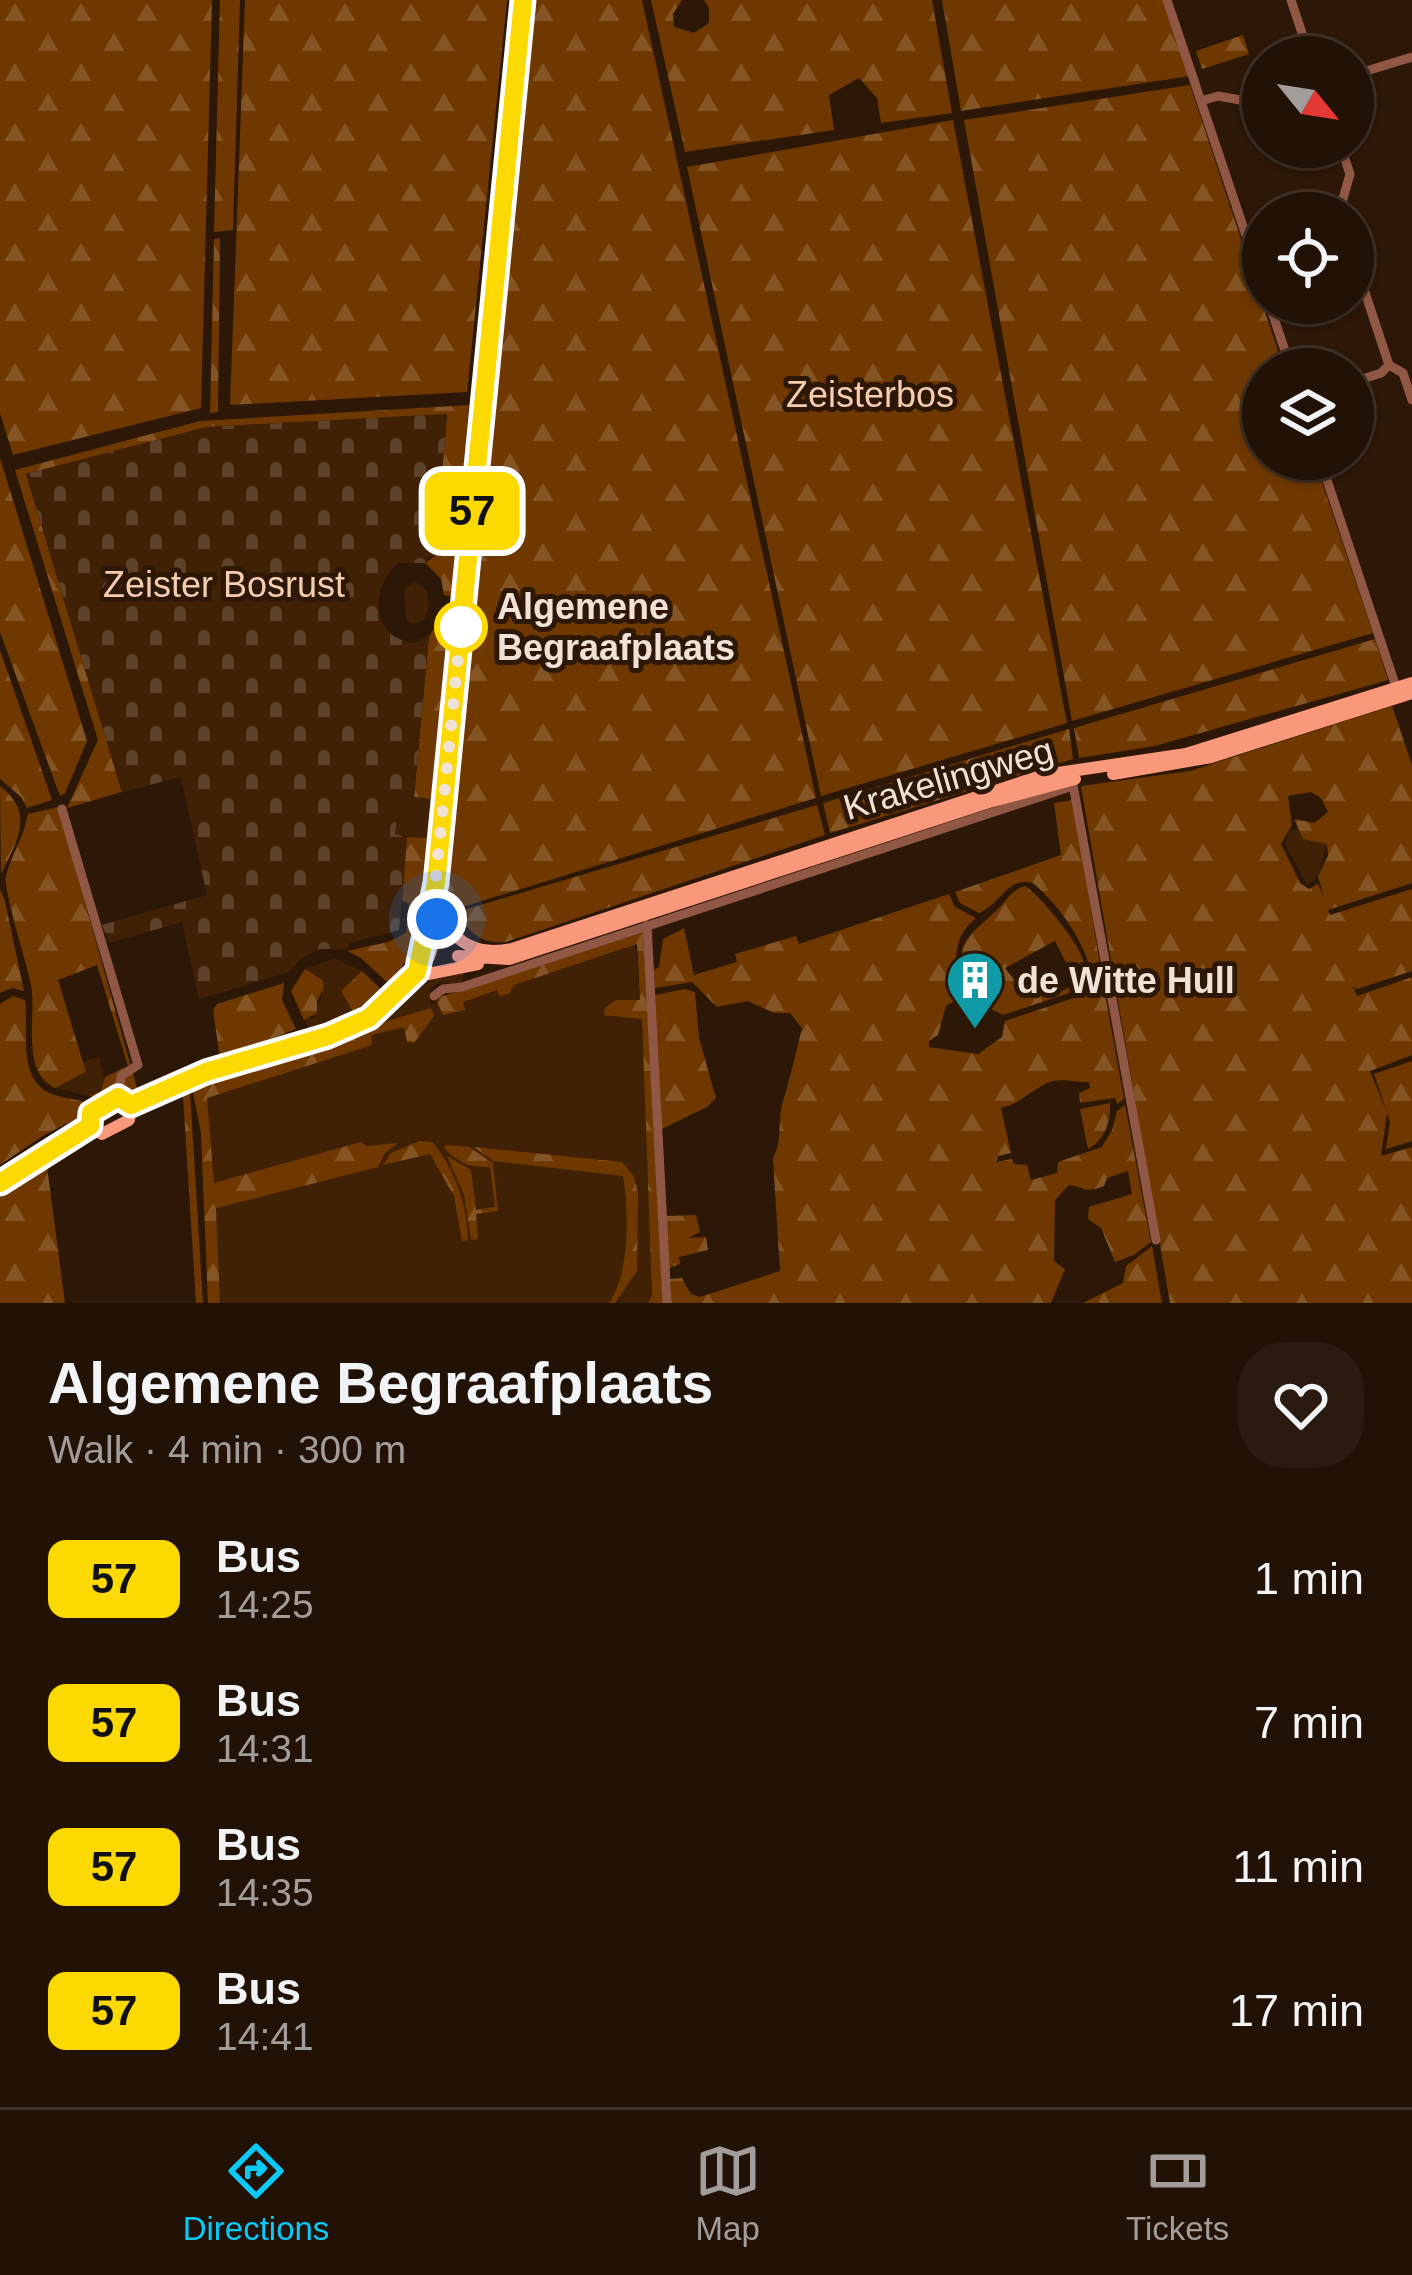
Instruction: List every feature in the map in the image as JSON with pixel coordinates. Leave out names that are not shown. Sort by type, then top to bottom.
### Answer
[{"type":"main road","points":[[420,973],[436,883],[523,0]]},
{"type":"main road","name":"Krakelingweg","points":[[460,950],[491,960],[509,959],[988,802],[1073,779],[1188,762],[1401,690],[1412,680]]},
{"type":"main road","points":[[0,1183],[90,1126],[94,1109],[328,1036],[369,1018],[436,955],[443,932],[436,883]]},
{"type":"main road","name":"Krakelingweg","points":[[460,950],[501,951],[646,916]]},
{"type":"main road","points":[[443,932],[460,950]]},
{"type":"main road","points":[[436,955],[460,950]]},
{"type":"main road","points":[[420,973],[491,960]]},
{"type":"main road","points":[[90,1126],[106,1133],[129,1120],[124,1101]]},
{"type":"street","points":[[1167,0],[1242,223]]},
{"type":"street","points":[[1291,0],[1303,36]]},
{"type":"street","points":[[1374,68],[1412,56]]},
{"type":"street","points":[[1201,101],[1218,96],[1242,100]]},
{"type":"street","points":[[1374,320],[1389,365],[1403,374],[1412,400]]},
{"type":"street","points":[[1374,375],[1389,365]]},
{"type":"street","points":[[1327,480],[1401,690]]},
{"type":"street","points":[[1073,779],[1156,1240]]},
{"type":"street","points":[[62,809],[138,1065],[122,1076],[124,1101]]},
{"type":"street","points":[[646,916],[667,1303]]},
{"type":"street","name":"Krakelingweg","points":[[434,996],[646,916]]},
{"type":"green space","points":[[0,0],[212,0],[201,408],[13,455],[0,413]]},
{"type":"green space","points":[[220,0],[240,0],[233,230],[214,232]]},
{"type":"green space","points":[[245,0],[507,0],[467,392],[230,405]]},
{"type":"green space","points":[[512,0],[516,0],[478,399],[473,398]]},
{"type":"green space","points":[[528,0],[642,0],[816,798],[446,912],[440,894]]},
{"type":"green space","points":[[651,0],[682,0],[673,14],[674,27],[694,33],[709,23],[704,0],[932,0],[952,113],[881,123],[877,98],[859,78],[829,95],[834,130],[685,152]]},
{"type":"green space","points":[[942,0],[1164,0],[1190,76],[961,111]]},
{"type":"green space","points":[[1243,35],[1242,56],[1202,69],[1196,51]]},
{"type":"green space","points":[[1190,85],[1242,242],[1242,324],[1269,324],[1277,348],[1242,348],[1242,480],[1321,480],[1373,633],[1072,721],[964,120]]},
{"type":"green space","name":"Zeisterbos","points":[[953,120],[1067,723],[821,796],[687,167]]},
{"type":"green space","points":[[220,238],[218,412],[210,413],[214,239]]},
{"type":"green space","points":[[469,405],[451,596],[444,595],[441,579],[425,563],[435,556],[447,414],[207,427],[26,474],[122,792],[67,808],[98,740],[15,470],[200,421]]},
{"type":"green space","name":"Zeister Bosrust","points":[[447,414],[435,557],[429,556],[425,563],[399,563],[382,585],[379,598],[382,622],[389,632],[414,643],[429,636],[414,797],[400,796],[395,834],[407,837],[399,930],[350,943],[347,949],[320,949],[289,972],[199,999],[182,922],[109,943],[102,925],[207,895],[181,777],[122,792],[26,474],[207,427]]},
{"type":"green space","points":[[0,458],[87,741],[60,796],[0,632]]},
{"type":"green space","points":[[414,581],[427,590],[429,608],[424,620],[413,624],[406,620],[404,590]]},
{"type":"green space","points":[[449,613],[431,799],[414,797],[429,636],[443,614]]},
{"type":"green space","points":[[1375,639],[1388,680],[1155,746],[1079,758],[1074,728]]},
{"type":"green space","points":[[0,650],[52,800],[27,808],[0,779]]},
{"type":"green space","points":[[1392,706],[1412,765],[1412,883],[1328,910],[1330,915],[1412,889],[1412,971],[1353,987],[1357,996],[1412,977],[1412,1055],[1370,1071],[1387,1113],[1381,1156],[1412,1147],[1412,1303],[1170,1303],[1081,786],[1190,771]],"holes":[[[1311,792],[1321,798],[1328,812],[1314,823],[1294,819],[1303,839],[1327,844],[1328,856],[1318,876],[1324,898],[1318,884],[1309,889],[1300,883],[1281,844],[1292,825],[1288,796]]]},
{"type":"green space","points":[[1069,729],[1073,759],[830,833],[823,803]]},
{"type":"green space","points":[[0,786],[11,796],[20,817],[17,838],[1,874]]},
{"type":"green space","points":[[400,796],[431,799],[427,838],[395,835]]},
{"type":"green space","points":[[1073,800],[1103,983],[1093,985],[1072,929],[1033,883],[1017,883],[979,913],[960,903],[955,892],[1061,855],[1054,803]]},
{"type":"green space","points":[[817,805],[825,835],[506,942],[478,937],[447,915]]},
{"type":"green space","points":[[58,807],[137,1088],[99,1098],[89,1096],[101,1091],[105,1077],[128,1066],[97,965],[58,980],[86,1072],[55,1088],[37,1070],[31,985],[6,884],[28,814]]},
{"type":"green space","points":[[1298,828],[1303,839],[1327,844],[1318,876],[1307,885],[1285,844],[1289,832]]},
{"type":"green space","points":[[407,837],[427,838],[422,896],[410,951],[390,985],[347,951],[406,933],[409,903],[402,901]]},
{"type":"green space","points":[[1025,886],[1073,940],[1083,960],[1087,987],[1003,1015],[966,996],[963,947],[1012,893]],"holes":[[[1055,941],[1077,984],[1048,997],[1025,993],[1005,968]]]},
{"type":"green space","points":[[0,889],[24,991],[12,988],[0,993]]},
{"type":"green space","points":[[949,894],[955,907],[976,918],[958,945],[960,997],[946,1006],[938,1035],[929,1047],[978,1054],[1002,1037],[1005,1021],[1104,988],[1124,1099],[1117,1104],[1115,1098],[1080,1103],[1079,1093],[1090,1088],[1089,1082],[1047,1083],[1001,1108],[1011,1153],[998,1156],[996,1162],[1012,1159],[1014,1164],[1027,1165],[1031,1180],[1057,1173],[1058,1162],[1102,1147],[1117,1111],[1125,1105],[1151,1242],[1115,1262],[1101,1228],[1088,1219],[1089,1207],[1132,1194],[1128,1171],[1107,1178],[1097,1188],[1069,1185],[1055,1200],[1054,1261],[1065,1269],[1051,1303],[671,1303],[670,1279],[682,1278],[691,1294],[700,1297],[780,1271],[773,1158],[802,1028],[790,1013],[774,1013],[748,1001],[717,1007],[692,982],[655,988],[654,970],[659,967],[663,939],[684,928],[694,975],[737,962],[735,954],[796,936],[799,944]]},
{"type":"green space","points":[[643,932],[663,1303],[648,1303],[652,1294],[642,1019],[604,1015],[616,1000],[640,1000],[637,944],[514,985],[509,994],[500,996],[497,990],[463,1002],[465,1010],[443,1015],[437,1002],[440,997]]},
{"type":"green space","points":[[634,935],[642,1018],[652,1294],[648,1303],[208,1303],[201,1133],[192,1087],[238,1066],[359,1031],[393,1011],[438,973],[466,968],[461,984],[440,982],[430,989],[431,1007],[440,997]]},
{"type":"green space","points":[[334,958],[362,971],[341,991],[353,1012],[309,1028],[304,1020],[314,1017],[324,988],[305,969]]},
{"type":"green space","points":[[305,969],[322,980],[324,988],[317,1013],[304,1020],[291,991]]},
{"type":"green space","points":[[362,971],[383,991],[353,1012],[341,991]]},
{"type":"green space","points":[[284,983],[282,1000],[296,1029],[220,1059],[213,1010],[217,1004]]},
{"type":"green space","points":[[685,989],[695,992],[699,1038],[716,1098],[662,1129],[655,995]]},
{"type":"green space","points":[[13,996],[25,1000],[27,1055],[34,1080],[55,1095],[92,1106],[90,1112],[0,1165],[0,1004]]},
{"type":"green space","points":[[431,1008],[434,1016],[414,1043],[407,1042],[404,1027],[371,1035],[372,1045],[207,1098],[214,1183],[361,1142],[366,1146],[398,1143],[378,1167],[216,1208],[220,1303],[208,1303],[201,1133],[192,1087],[238,1066]]},
{"type":"green space","points":[[99,1057],[105,1080],[99,1093],[89,1096],[55,1088],[85,1073],[82,1062]]},
{"type":"green space","points":[[1412,1061],[1412,1141],[1386,1149],[1390,1122],[1374,1074]]},
{"type":"green space","points":[[190,1091],[203,1303],[196,1303],[183,1096]]},
{"type":"green space","points":[[1110,1103],[1106,1129],[1088,1149],[1080,1109]]},
{"type":"green space","points":[[420,1141],[432,1142],[453,1175],[468,1240],[462,1241],[454,1196],[430,1154],[383,1165],[391,1153]]},
{"type":"green space","points":[[446,1145],[469,1147],[493,1163],[498,1211],[476,1214],[478,1239],[471,1240],[464,1195],[447,1156],[471,1170],[476,1210],[495,1207],[490,1167],[460,1161]]},
{"type":"green space","points":[[474,1147],[622,1162],[634,1177],[638,1193],[637,1271],[615,1303],[609,1303],[621,1276],[626,1242],[623,1176],[493,1161]]},
{"type":"green space","points":[[46,1159],[65,1303],[0,1303],[0,1188]]},
{"type":"green space","points":[[696,1215],[700,1232],[688,1238],[706,1237],[708,1250],[679,1257],[680,1264],[669,1268],[666,1216]]},
{"type":"green space","points":[[1152,1246],[1162,1303],[1083,1303],[1123,1283],[1126,1266]]},
{"type":"bus line","name":"57","points":[[0,1183],[90,1126],[97,1106],[118,1097],[131,1105],[206,1072],[328,1036],[369,1018],[417,972],[436,883],[523,0]]},
{"type":"place","name":"Algemene Begraafplaats","points":[[461,627]]},
{"type":"place","name":"de Witte Hull","points":[[975,1031]]},
{"type":"route","points":[[437,919],[436,876],[461,627]]}]
